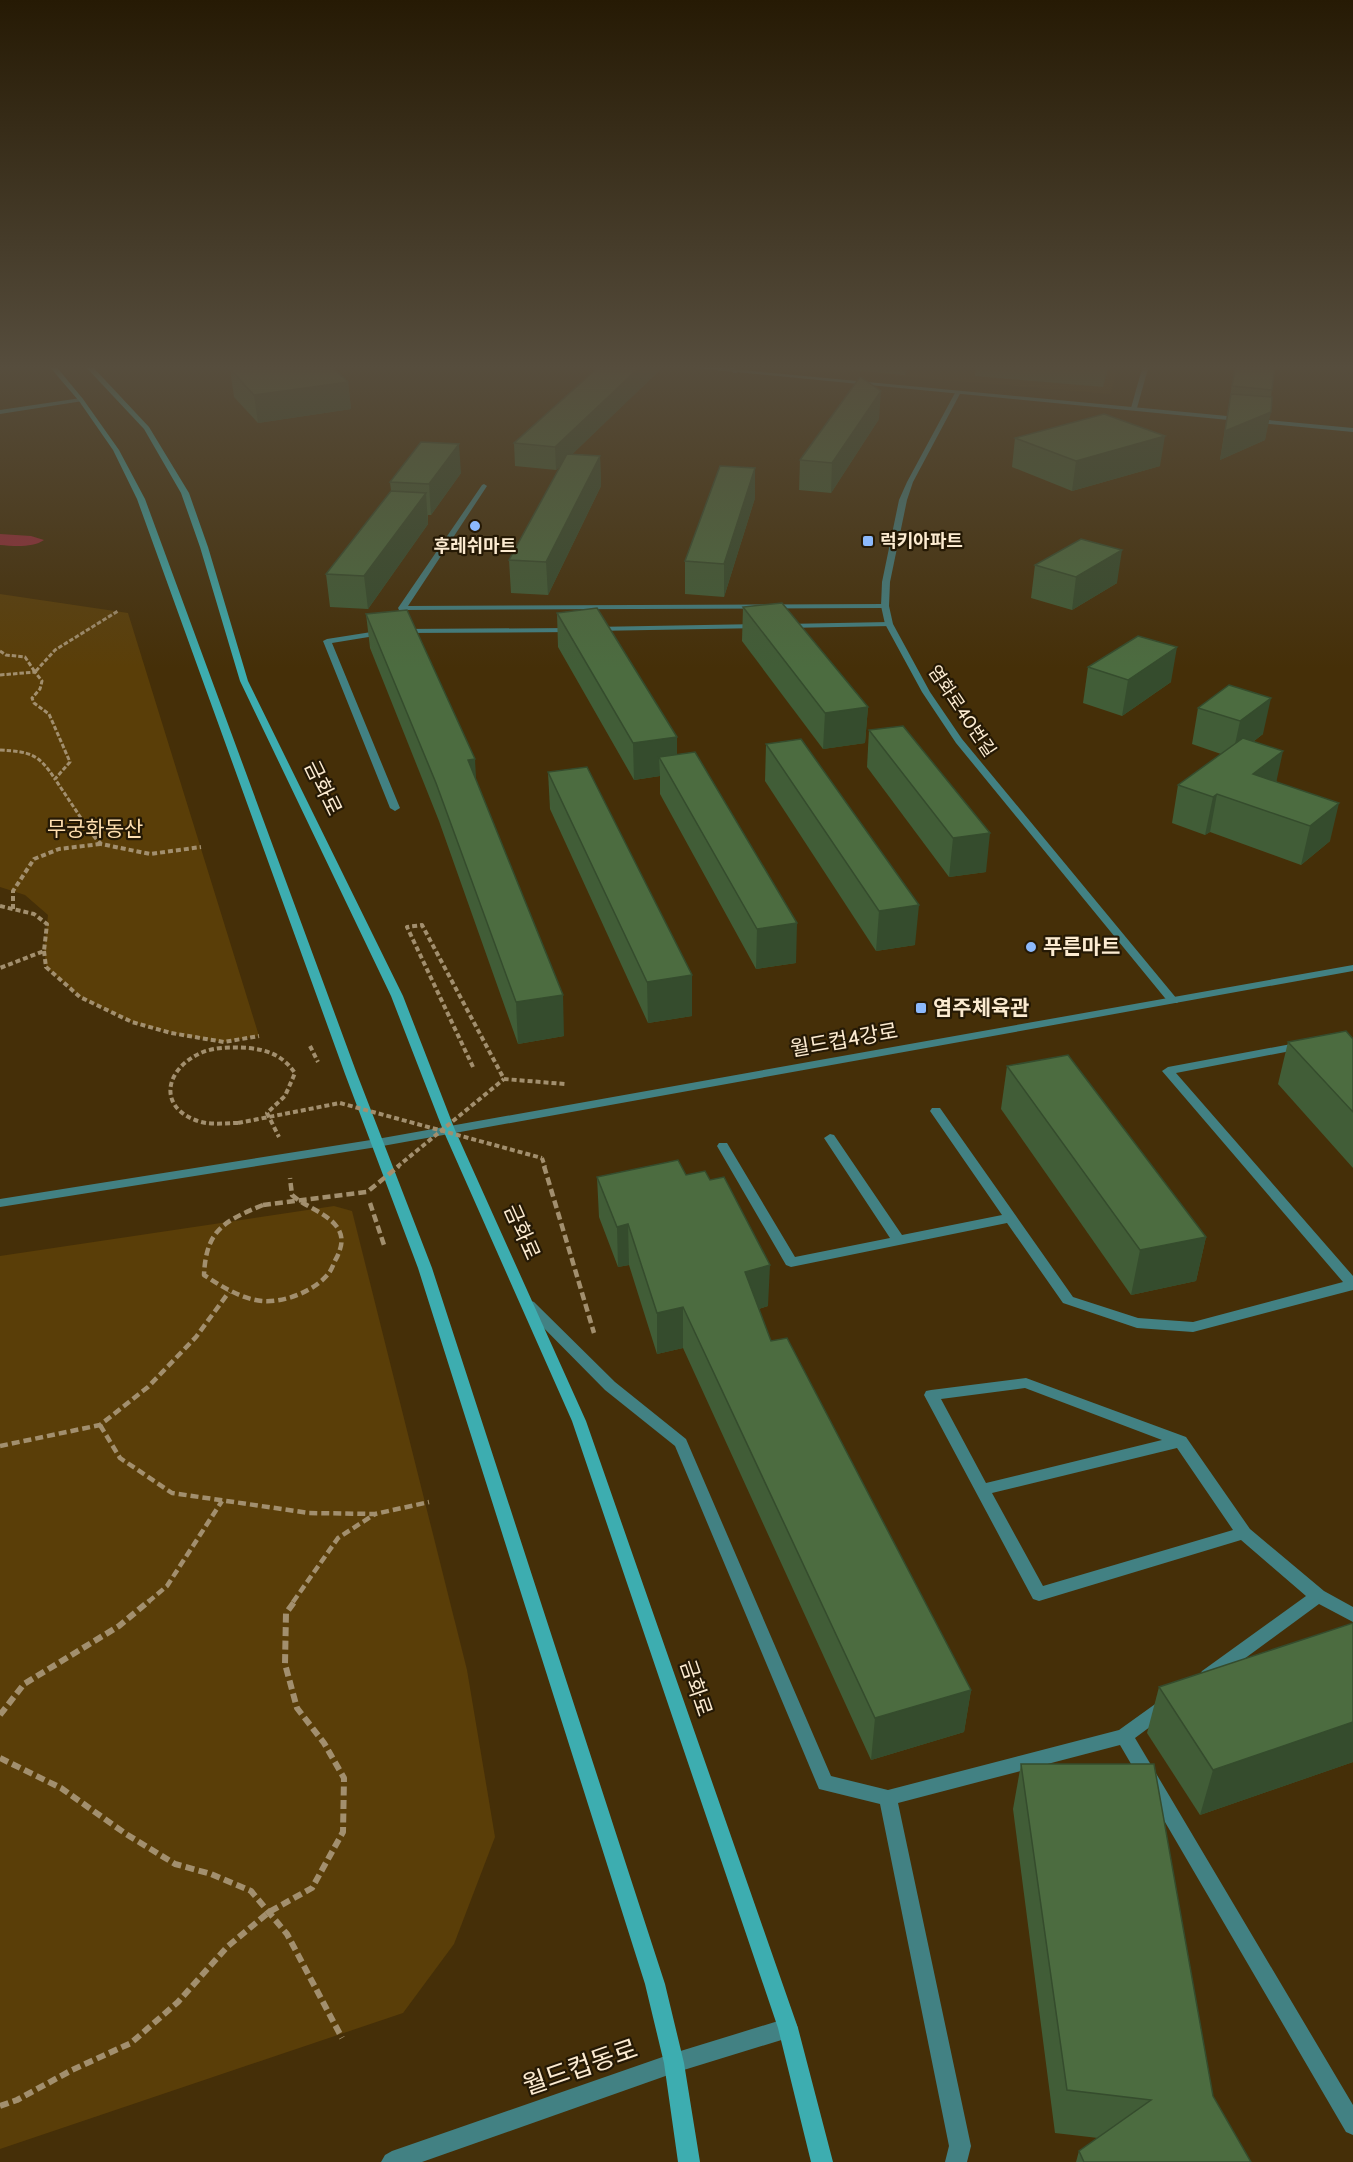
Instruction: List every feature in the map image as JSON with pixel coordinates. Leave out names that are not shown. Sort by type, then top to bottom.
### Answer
[{"type":"main road","points":[[124,466],[141,499],[433,1290],[655,1984],[674,2063],[688,2162]]},
{"type":"main road","name":"금화로","points":[[169,466],[185,493],[204,547],[244,681],[397,996],[445,1130],[529,1305],[579,1421],[788,2028],[822,2162]]},
{"type":"street","name":"염화로40번길","points":[[919,466],[903,500],[890,557],[885,606],[889,624],[926,692],[959,741],[1173,1001]]},
{"type":"street","points":[[484,486],[402,608],[885,606]]},
{"type":"street","points":[[395,808],[327,641],[399,631],[889,624]]},
{"type":"street","name":"월드컵4강로","points":[[0,1203],[377,1143],[1353,968]]},
{"type":"street","points":[[936,1111],[1068,1300],[1137,1323],[1192,1327],[1352,1285],[1168,1071],[1318,1042]]},
{"type":"street","points":[[830,1138],[898,1240]]},
{"type":"street","points":[[723,1146],[791,1262],[1010,1218]]},
{"type":"street","points":[[529,1305],[610,1386],[681,1443],[825,1783],[888,1798],[1124,1736],[1318,1596]]},
{"type":"street","points":[[1245,1533],[1039,1594],[931,1395],[1026,1383],[1181,1442],[1245,1533],[1318,1596],[1353,1615]]},
{"type":"street","points":[[982,1491],[1181,1442]]},
{"type":"street","points":[[1124,1736],[1353,2125]]},
{"type":"street","points":[[888,1798],[960,2146],[957,2162]]},
{"type":"street","name":"월드컵동로","points":[[392,2162],[674,2063],[788,2028]]},
{"type":"path","points":[[0,675],[35,672],[55,650],[118,611]]},
{"type":"path","points":[[0,651],[6,655],[25,657],[42,681],[40,689],[32,698],[34,703],[49,714],[70,762],[55,779]]},
{"type":"path","points":[[0,750],[29,753],[42,758],[89,831],[101,844]]},
{"type":"path","points":[[13,909],[13,891],[34,860],[59,849],[101,844],[150,854],[201,847]]},
{"type":"path","points":[[0,906],[34,914],[47,924],[44,951],[46,967],[80,997],[132,1022],[171,1033],[224,1042],[259,1036]]},
{"type":"path","points":[[473,1067],[407,927],[422,924],[504,1079],[445,1130],[367,1192],[263,1205],[230,1220],[218,1229],[207,1244],[204,1275],[229,1292],[264,1301],[291,1296],[314,1285],[330,1272],[341,1247],[342,1236],[336,1226],[323,1215],[300,1203],[291,1195],[289,1157],[267,1113],[283,1102],[290,1092],[295,1073],[287,1060],[275,1052],[244,1047],[203,1052],[185,1063],[173,1077],[169,1089],[172,1106],[183,1115],[202,1122],[238,1123],[340,1103],[445,1130],[542,1158],[597,1340]]},
{"type":"path","points":[[0,968],[44,951]]},
{"type":"path","points":[[367,1192],[385,1248]]},
{"type":"path","points":[[0,1446],[100,1425],[148,1387],[196,1337],[229,1292]]},
{"type":"path","points":[[100,1425],[120,1458],[172,1493],[309,1512],[375,1514],[429,1502]]},
{"type":"path","points":[[0,1714],[24,1684],[119,1626],[167,1586],[222,1501]]},
{"type":"path","points":[[0,2106],[17,2100],[72,2070],[131,2043],[178,2002],[227,1947],[269,1912],[312,1888],[343,1832],[344,1778],[324,1743],[297,1708],[285,1664],[286,1613],[338,1538],[375,1514]]},
{"type":"path","points":[[0,1758],[61,1788],[126,1834],[175,1864],[211,1874],[251,1891],[287,1934],[342,2038]]},
{"type":"green space","name":"무궁화동산","points":[[0,594],[128,613],[259,1036],[224,1042],[183,1036],[132,1022],[80,997],[46,967],[44,951],[48,915],[25,895],[0,887]]},
{"type":"green space","points":[[334,1206],[352,1211],[467,1670],[495,1837],[454,1944],[403,2013],[0,2149],[0,1256]]},
{"type":"shaded area","points":[[0,534],[31,536],[44,540],[29,545],[0,545]]},
{"type":"building","points":[[402,466],[443,466],[429,484],[390,482]]},
{"type":"building","points":[[560,466],[595,466],[546,562],[509,560]]},
{"type":"building","points":[[720,466],[755,468],[724,564],[685,561]]},
{"type":"building","points":[[391,491],[426,493],[364,576],[326,574]]},
{"type":"building","points":[[1081,539],[1122,550],[1076,577],[1035,565]]},
{"type":"building","points":[[782,603],[868,707],[825,713],[743,607]]},
{"type":"building","points":[[597,608],[677,737],[633,743],[557,613]]},
{"type":"building","points":[[407,610],[475,759],[468,760],[563,995],[516,1002],[436,783],[366,614]]},
{"type":"building","points":[[1138,636],[1177,647],[1128,680],[1088,667]]},
{"type":"building","points":[[1229,685],[1271,698],[1240,721],[1198,708]]},
{"type":"building","points":[[903,726],[990,833],[953,838],[869,730]]},
{"type":"building","points":[[1243,738],[1283,751],[1253,774],[1339,803],[1310,826],[1217,794],[1213,797],[1178,785]]},
{"type":"building","points":[[801,739],[919,905],[879,911],[766,744]]},
{"type":"building","points":[[695,752],[797,923],[757,929],[659,757]]},
{"type":"building","points":[[587,767],[692,975],[647,982],[548,772]]},
{"type":"building","points":[[1346,1031],[1353,1039],[1353,1112],[1288,1042]]},
{"type":"building","points":[[1068,1055],[1206,1237],[1140,1250],[1007,1066]]},
{"type":"building","points":[[678,1160],[686,1175],[705,1171],[710,1180],[724,1177],[770,1265],[745,1272],[771,1341],[787,1338],[971,1690],[875,1718],[683,1307],[657,1313],[628,1224],[617,1227],[597,1177]]},
{"type":"building","points":[[1353,1623],[1353,1722],[1213,1770],[1159,1687]]},
{"type":"building","points":[[1021,1764],[1154,1764],[1213,2096],[1251,2162],[1084,2162],[1079,2151],[1151,2100],[1067,2090]]},
{"type":"place","name":"후레쉬마트","points":[[475,526]]},
{"type":"place","name":"럭키아파트","points":[[868,541]]},
{"type":"place","name":"푸른마트","points":[[1031,947]]},
{"type":"place","name":"염주체육관","points":[[921,1008]]}]
